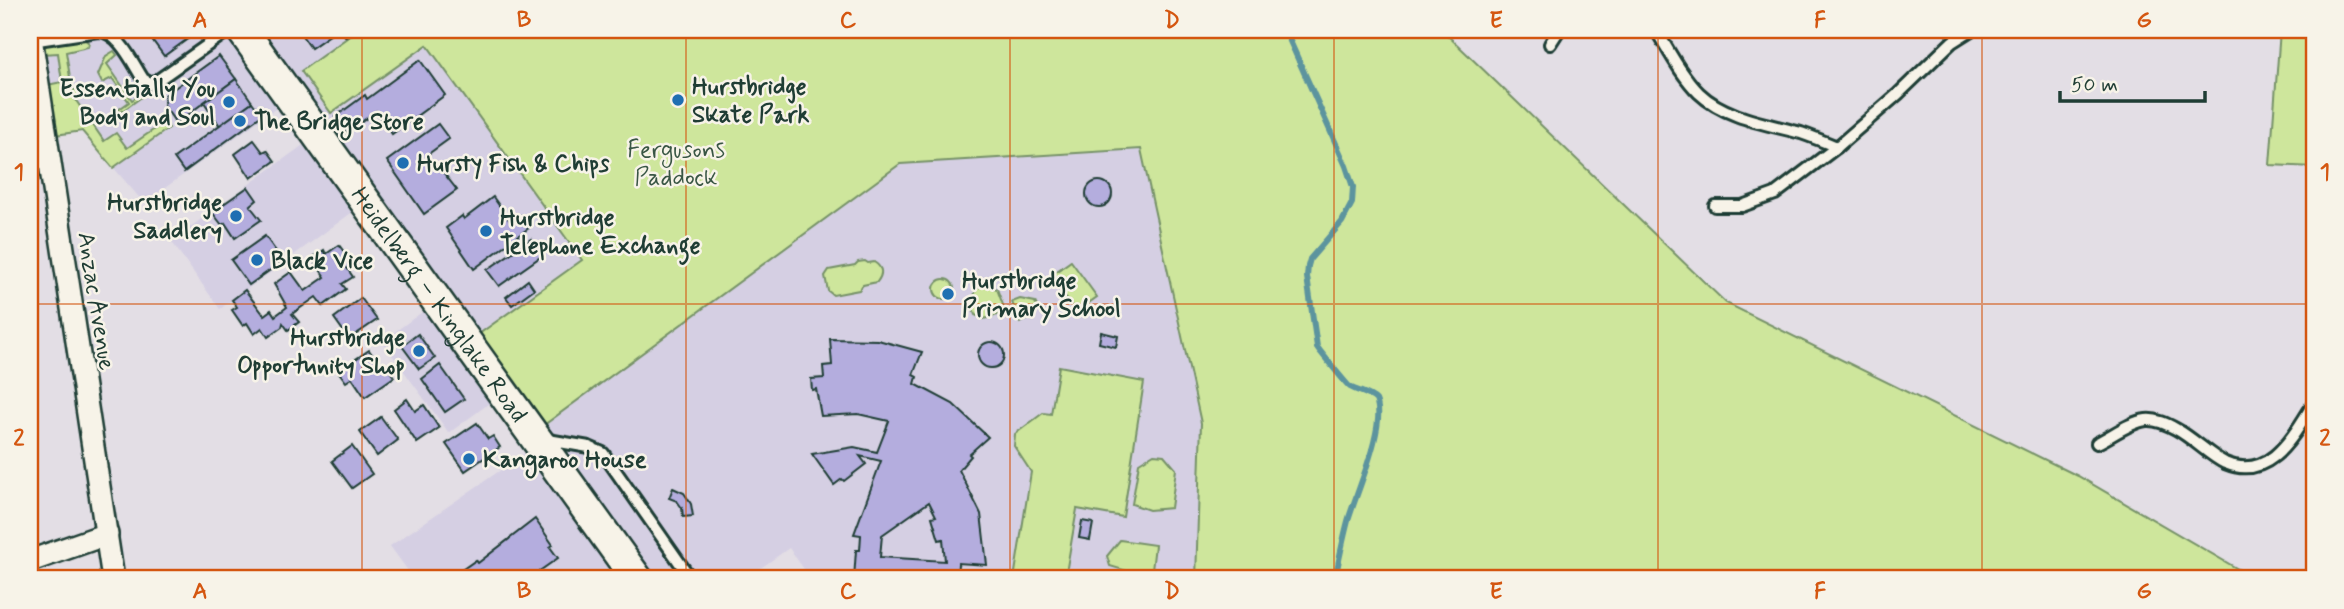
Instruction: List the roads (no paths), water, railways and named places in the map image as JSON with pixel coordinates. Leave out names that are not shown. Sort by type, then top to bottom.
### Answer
[{"type":"main road","name":"Heidelberg – Kinglake Road","points":[[242,30],[637,579]]},
{"type":"street","name":"Anzac Avenue","points":[[30,36],[37,125],[113,579]]},
{"type":"street","points":[[30,561],[107,534]]},
{"type":"lane","points":[[30,36],[107,32],[144,79],[153,83],[229,30]]},
{"type":"lane","points":[[1550,44],[1559,30]]},
{"type":"lane","points":[[1656,30],[1682,72],[1701,94],[1718,106],[1760,123],[1837,146]]},
{"type":"lane","points":[[1715,206],[1742,206],[1775,194],[1898,94],[1952,42],[1971,30]]},
{"type":"lane","points":[[2097,443],[2144,420],[2156,420],[2191,437],[2225,462],[2243,466],[2262,465],[2282,450],[2314,403]]},
{"type":"lane","points":[[536,438],[589,447],[603,453],[691,579]]},
{"type":"waterway","points":[[1285,30],[1353,187],[1352,203],[1342,222],[1310,259],[1308,266],[1307,277],[1317,347],[1350,387],[1376,400],[1378,411],[1374,442],[1348,521],[1335,579]]},
{"type":"place","name":"Hurstbridge Skate Park","points":[[678,100]]},
{"type":"place","name":"Essentially You Body and Soul","points":[[229,102]]},
{"type":"place","name":"The Bridge Store","points":[[240,121]]},
{"type":"place","name":"Hursty Fish & Chips","points":[[403,163]]},
{"type":"place","name":"Hurstbridge Saddlery","points":[[236,216]]},
{"type":"place","name":"Hurstbridge Telephone Exchange","points":[[486,231]]},
{"type":"place","name":"Black Vice","points":[[257,260]]},
{"type":"place","name":"Hurstbridge Primary School","points":[[948,294]]},
{"type":"place","name":"Hurstbridge Opportunity Shop","points":[[419,351]]},
{"type":"place","name":"Kangaroo House","points":[[469,459]]},
{"type":"park label","name":"Fergusons Paddock","points":[[676,163]]}]
